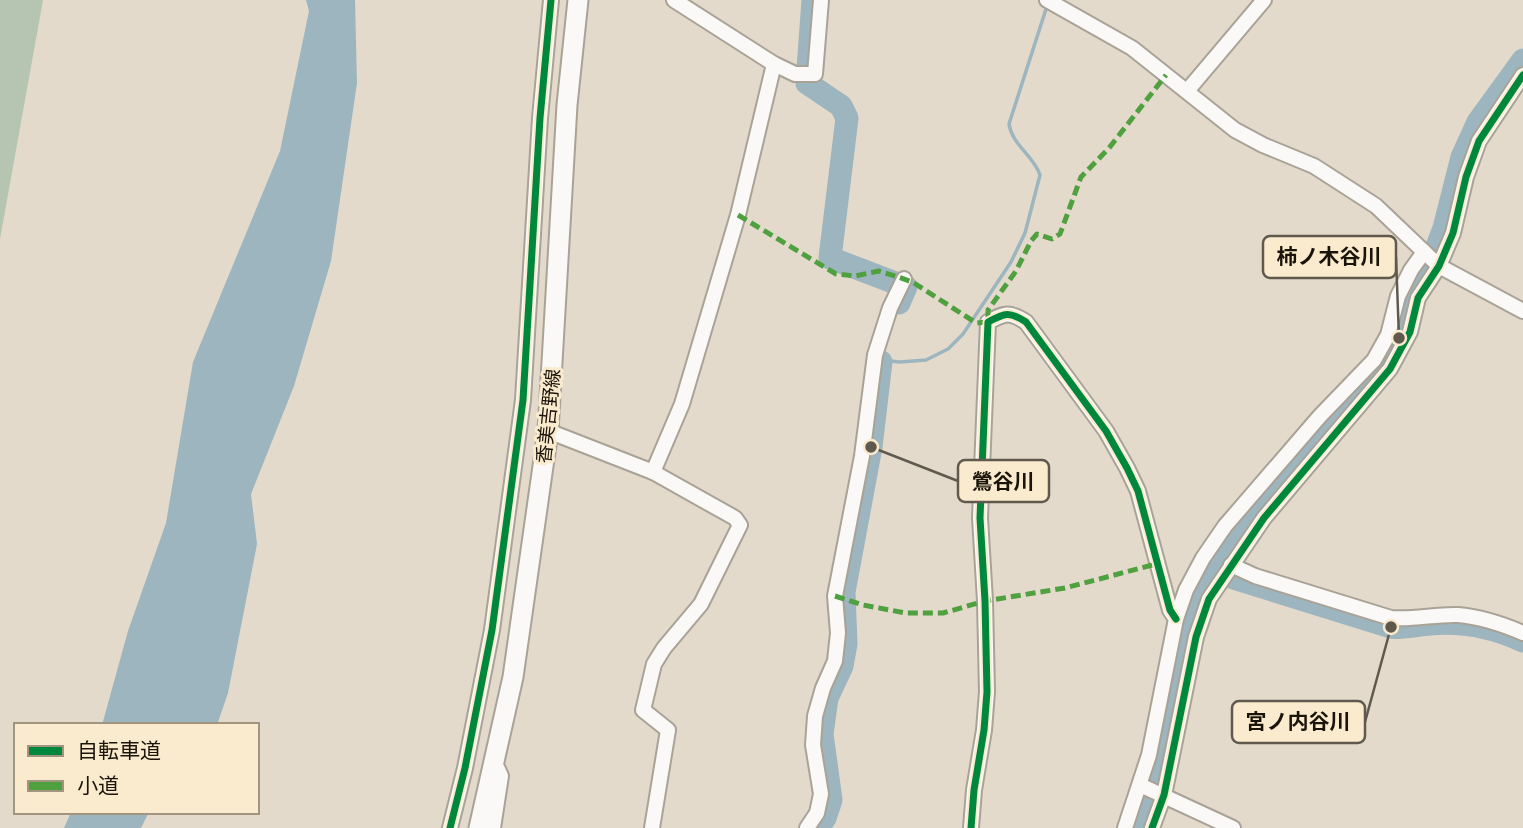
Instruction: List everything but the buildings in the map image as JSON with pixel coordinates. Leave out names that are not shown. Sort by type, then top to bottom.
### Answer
[{"type":"main road","name":"香美吉野線","points":[[479,828],[517,651],[548,431],[567,105],[578,0]]},
{"type":"street","points":[[450,828],[465,768],[492,630],[523,400],[540,118],[551,0]]},
{"type":"street","points":[[674,0],[774,64],[795,74],[815,74],[821,0]]},
{"type":"street","points":[[1048,0],[1132,48],[1235,130],[1262,145],[1314,166],[1376,206],[1432,259],[1523,311]]},
{"type":"street","points":[[1187,90],[1264,0]]},
{"type":"street","points":[[653,472],[682,404],[735,227],[774,64]]},
{"type":"street","points":[[1152,828],[1196,636],[1209,599],[1230,564],[1264,518],[1390,369],[1410,332],[1418,298],[1432,259],[1453,233],[1466,177],[1479,141],[1523,75]]},
{"type":"street","points":[[1125,828],[1142,786],[1176,619],[1186,590],[1203,558],[1320,416],[1374,360],[1388,334],[1398,296],[1411,270],[1432,259]]},
{"type":"street","points":[[807,828],[817,813],[821,794],[813,745],[815,716],[822,688],[835,661],[838,633],[835,596],[862,456],[875,355],[901,284]]},
{"type":"street","points":[[971,828],[987,692],[980,517],[988,322],[1004,313],[1026,322],[1106,431],[1138,491],[1170,610],[1176,619]]},
{"type":"street","points":[[548,431],[653,472],[735,518],[740,525],[701,604],[654,664],[643,710],[668,730],[652,828]]},
{"type":"street","points":[[1220,539],[1230,564],[1255,576],[1391,618],[1412,620],[1456,615],[1492,620],[1523,633]]},
{"type":"street","points":[[493,828],[501,776],[495,762]]},
{"type":"street","points":[[1142,786],[1233,828]]},
{"type":"green space","points":[[0,0],[43,0],[0,239]]},
{"type":"water","points":[[306,0],[355,0],[357,83],[331,261],[294,386],[251,494],[257,544],[228,693],[218,723],[103,723],[128,631],[166,523],[193,362],[280,151],[309,11]]},
{"type":"water","points":[[70,814],[148,814],[141,828],[64,828]]},
{"type":"waterway","points":[[813,0],[807,83],[841,106],[847,118],[830,258],[906,287],[899,303]]},
{"type":"waterway","points":[[881,360],[926,360],[948,349],[963,334],[1011,262],[1025,233],[1040,175],[1014,138],[1009,124],[1047,6]]},
{"type":"waterway","points":[[1136,828],[1157,766],[1174,673],[1191,607],[1237,532],[1310,443],[1384,365],[1399,338],[1408,297],[1436,249],[1444,228],[1462,157],[1478,122],[1523,60]]},
{"type":"waterway","points":[[818,828],[825,818],[831,800],[822,734],[827,698],[842,666],[846,644],[844,592],[871,447],[881,362]]},
{"type":"waterway","points":[[1211,571],[1391,627],[1466,624],[1523,641]]},
{"type":"marked path","points":[[738,215],[836,274],[855,276],[879,271],[914,283],[977,323],[988,322],[988,310],[1016,271],[1031,241],[1037,234],[1052,239],[1060,234],[1081,177],[1109,148],[1166,75]]},
{"type":"marked path","points":[[835,596],[863,605],[906,613],[943,613],[985,601],[1065,588],[1156,564]]},
{"type":"cycle path","points":[[450,828],[465,768],[492,630],[523,400],[540,118],[551,0]]},
{"type":"cycle path","points":[[1152,828],[1164,795],[1196,637],[1209,599],[1264,518],[1390,369],[1410,332],[1418,298],[1439,266],[1453,233],[1466,177],[1479,141],[1523,75]]},
{"type":"cycle path","points":[[971,828],[987,692],[980,518],[988,322],[1007,314],[1026,322],[1106,431],[1138,491],[1170,610],[1176,619]]},
{"type":"place","name":"柿ノ木谷川","points":[[1399,338]]},
{"type":"place","name":"鶯谷川","points":[[871,447]]},
{"type":"place","name":"宮ノ内谷川","points":[[1391,627]]}]
